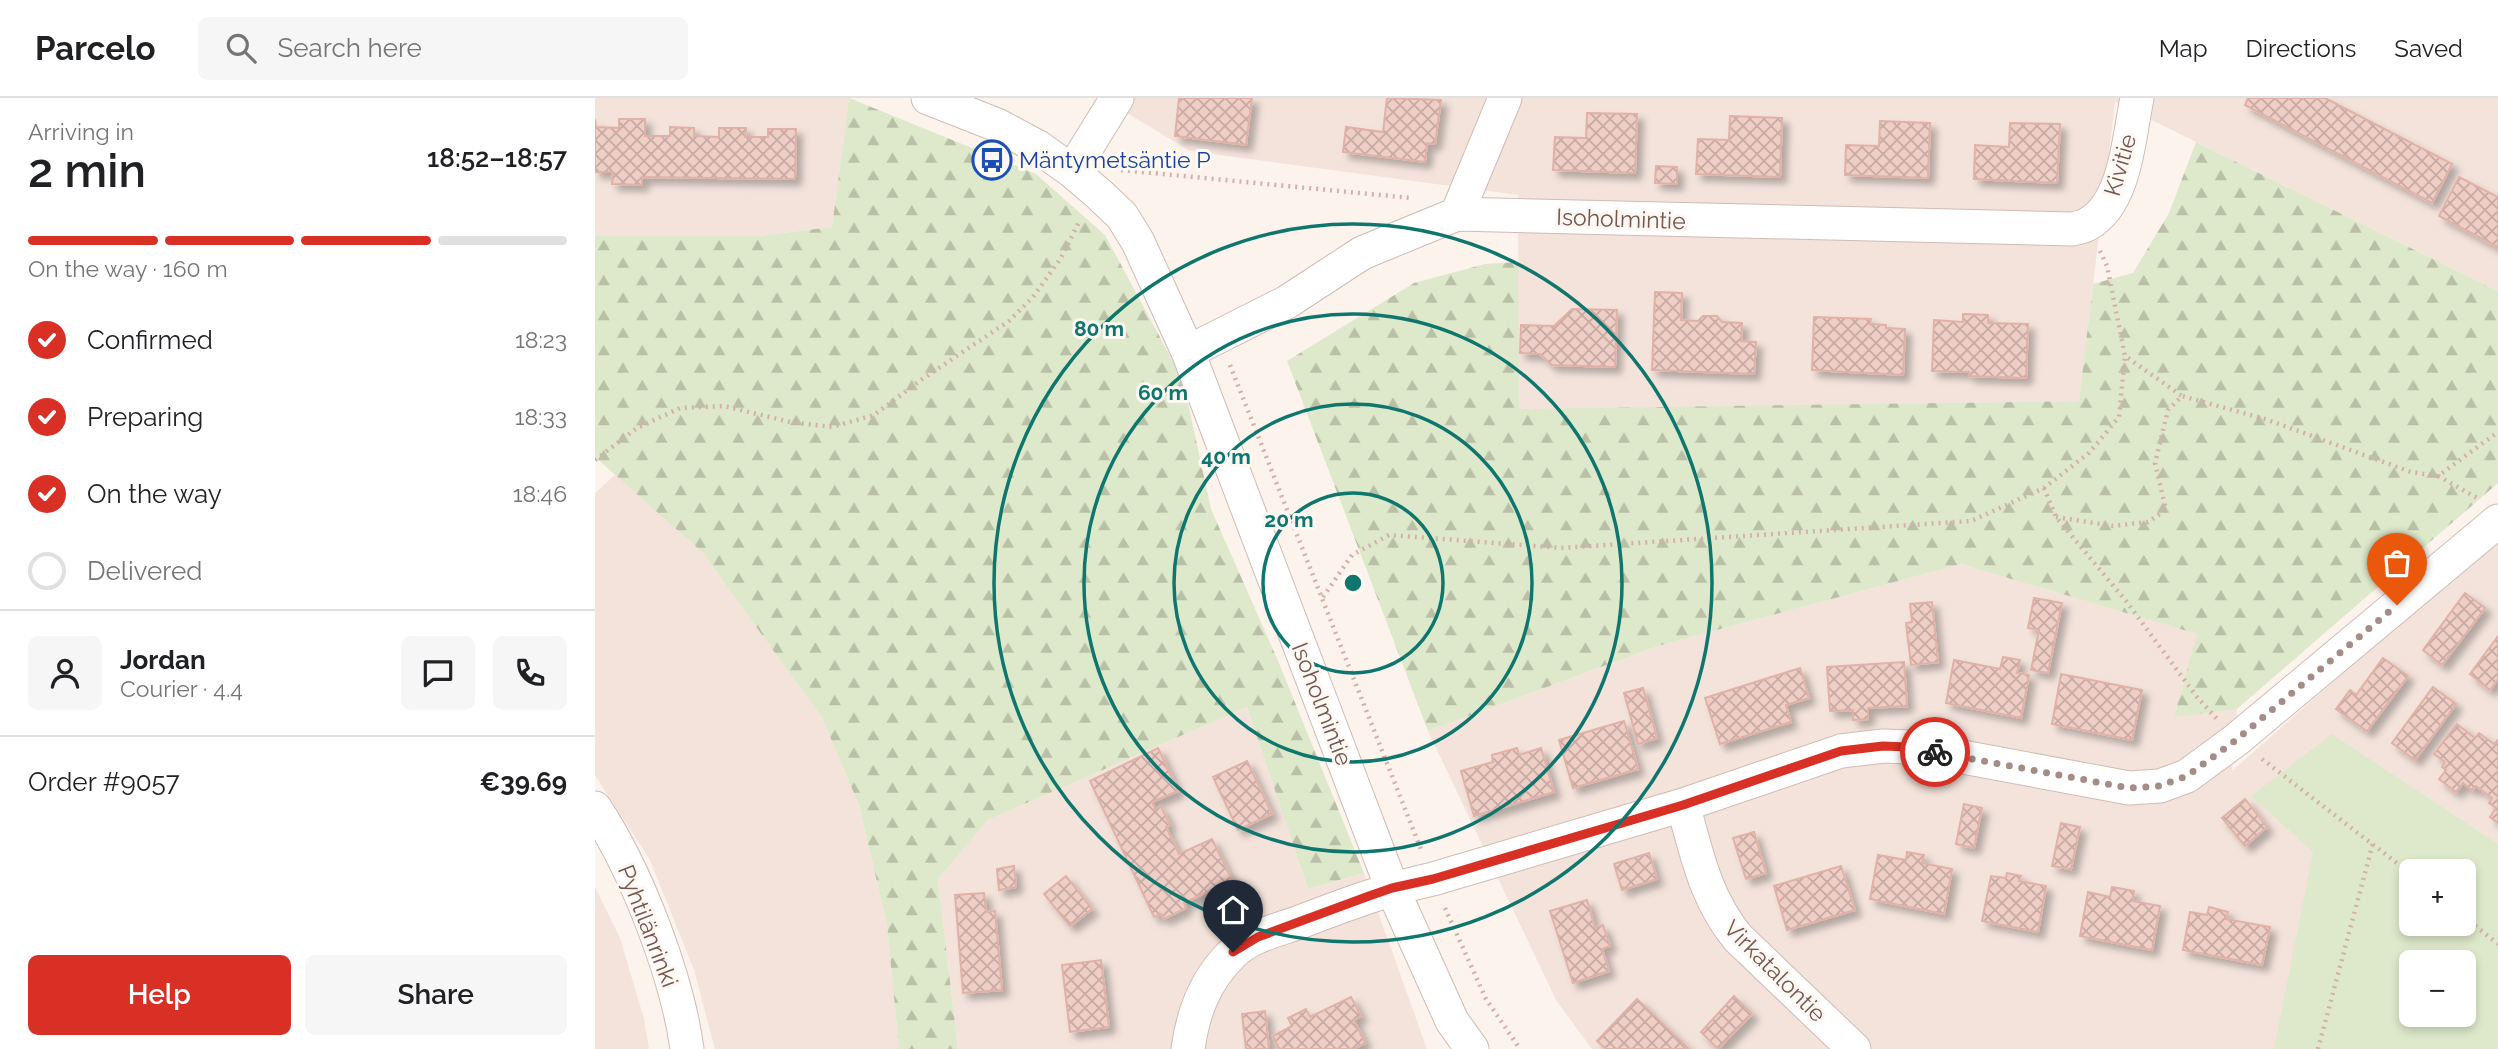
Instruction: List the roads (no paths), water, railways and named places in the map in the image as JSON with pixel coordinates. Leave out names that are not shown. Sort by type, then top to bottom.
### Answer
[{"type":"street","name":"Isoholmintie","points":[[929,98],[996,125],[1095,177],[1138,242],[1188,352],[1392,888],[1452,1021],[1472,1049]]},
{"type":"street","points":[[1095,177],[1117,98]]},
{"type":"street","points":[[1457,214],[1506,98]]},
{"type":"street","name":"Kivitie","points":[[2088,224],[2106,208],[2119,186],[2137,98]]},
{"type":"street","name":"Isoholmintie","points":[[1188,352],[1287,302],[1362,253],[1457,214],[2050,230],[2072,229],[2088,224]]},
{"type":"street","points":[[1188,1049],[1197,1005],[1210,980],[1233,952],[1258,937],[1392,888],[1433,879],[1683,805],[1841,751],[1883,746],[1909,747],[2129,788],[2159,786],[2187,776],[2236,740],[2492,512]]},
{"type":"street","name":"Virkatalontie","points":[[1683,805],[1705,884],[1721,918],[1738,938],[1854,1049]]},
{"type":"street","name":"Pyhtilänrinki","points":[[595,808],[635,882],[668,967],[687,1049]]},
{"type":"place","name":"Mäntymetsäntie P","points":[[992,160]]}]
